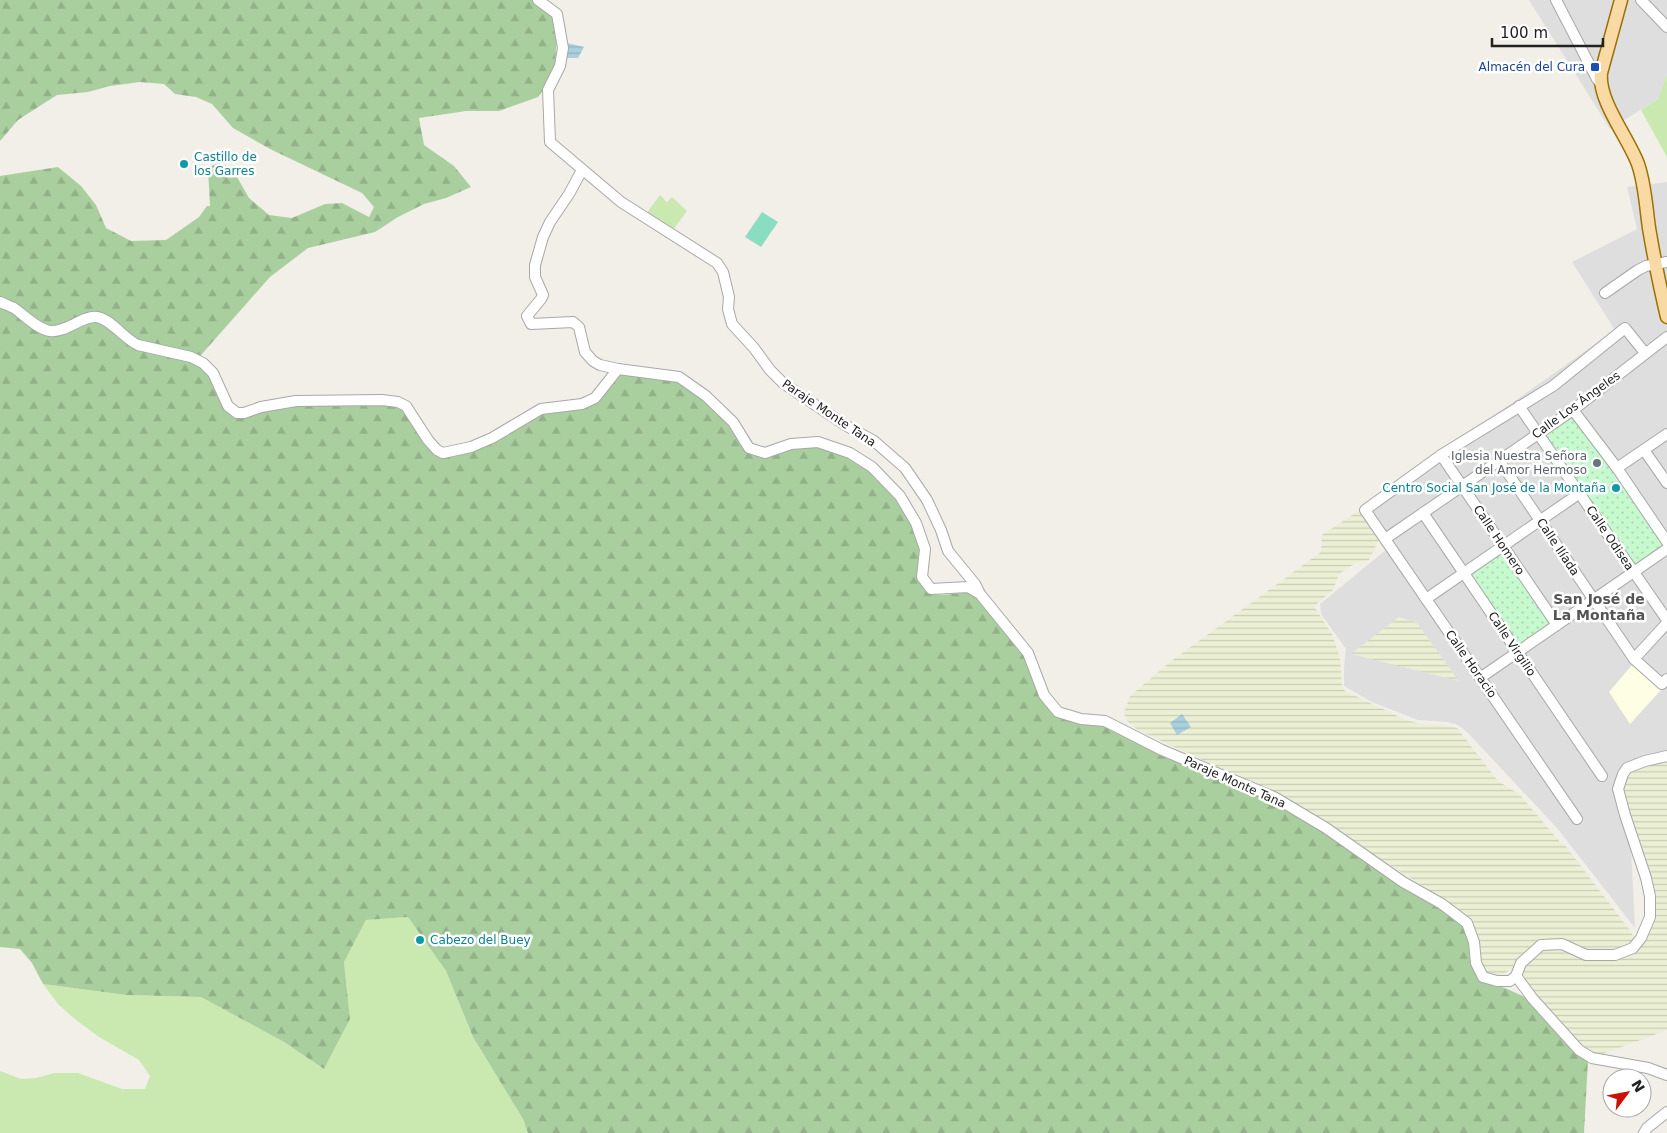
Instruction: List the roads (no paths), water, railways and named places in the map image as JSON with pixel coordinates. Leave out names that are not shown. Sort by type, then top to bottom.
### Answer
[{"type":"main road","points":[[1621,0],[1603,66],[1601,84],[1606,99],[1639,169],[1661,263],[1667,317]]},
{"type":"street","name":"Paraje Monte Tana","points":[[538,0],[557,14],[563,48],[560,66],[548,90],[550,142],[621,202],[717,263],[727,289],[732,324],[754,348],[770,370],[783,384],[874,441],[905,468],[927,500],[941,530],[948,551],[1028,653],[1044,695],[1058,712],[1081,719],[1104,721],[1162,750],[1274,797],[1326,828],[1403,882],[1442,904],[1467,923],[1474,942],[1476,963],[1483,978],[1510,981],[1516,976]]},
{"type":"street","points":[[1556,0],[1601,84]]},
{"type":"street","points":[[1641,0],[1667,27]]},
{"type":"street","name":"Paraje Monte Tana","points":[[582,170],[543,237],[535,265],[535,277],[543,295],[542,299],[527,316],[531,324],[573,322],[579,327],[585,352],[589,358],[600,365],[679,377],[706,396],[733,422],[750,448],[765,454],[791,444],[818,442],[850,453],[872,467],[900,496],[916,523],[925,549],[922,577],[931,589],[968,587],[980,594]]},
{"type":"street","points":[[1605,293],[1638,270],[1661,263]]},
{"type":"street","points":[[0,302],[13,308],[41,328],[50,331],[60,330],[96,316],[106,321],[130,341],[138,345],[191,358],[203,363],[213,373],[228,406],[237,413],[296,401],[382,400],[398,402],[406,406],[428,440],[437,450],[443,453],[471,447],[492,438],[541,409],[582,404],[595,398],[618,369]]},
{"type":"street","points":[[1442,455],[1553,386],[1625,328],[1645,353]]},
{"type":"street","name":"Calle Los Ángeles","points":[[1385,539],[1573,410],[1667,337]]},
{"type":"street","name":"Calle Odisea","points":[[1519,406],[1667,622]]},
{"type":"street","points":[[1573,410],[1617,468],[1667,542]]},
{"type":"street","points":[[1617,468],[1667,434]]},
{"type":"street","points":[[1644,450],[1667,483]]},
{"type":"street","name":"Calle Homero","points":[[1442,455],[1557,625]]},
{"type":"street","name":"Calle Horacio","points":[[1442,455],[1365,510],[1577,819]]},
{"type":"street","name":"Calle Ilíada","points":[[1499,460],[1634,659],[1662,684],[1667,680]]},
{"type":"street","points":[[1426,599],[1580,493]]},
{"type":"street","name":"Calle Virgilio","points":[[1423,513],[1602,776]]},
{"type":"street","points":[[1480,678],[1667,548]]},
{"type":"street","points":[[1634,659],[1667,622]]},
{"type":"street","points":[[1667,756],[1645,760],[1627,768],[1618,789],[1650,896],[1650,917],[1641,938],[1633,948],[1615,955],[1586,955],[1562,944],[1541,945],[1521,963],[1516,976],[1533,999],[1579,1050],[1592,1058],[1648,1068],[1667,1076]]},
{"type":"street","points":[[1644,1133],[1647,1128],[1667,1112]]},
{"type":"water","points":[[567,43],[584,47],[578,58],[565,58]]},
{"type":"water","points":[[1182,714],[1191,727],[1177,735],[1170,723]]},
{"type":"place","name":"Almacén del Cura","points":[[1595,67]]},
{"type":"place","name":"Castillo de los Garres","points":[[184,164]]},
{"type":"place","name":"Iglesia Nuestra Señora del Amor Hermoso","points":[[1597,463]]},
{"type":"place","name":"Centro Social San José de la Montaña","points":[[1616,488]]},
{"type":"place","name":"Cabezo del Buey","points":[[420,940]]},
{"type":"district","name":"San José de La Montaña","points":[[1599,608]]}]
